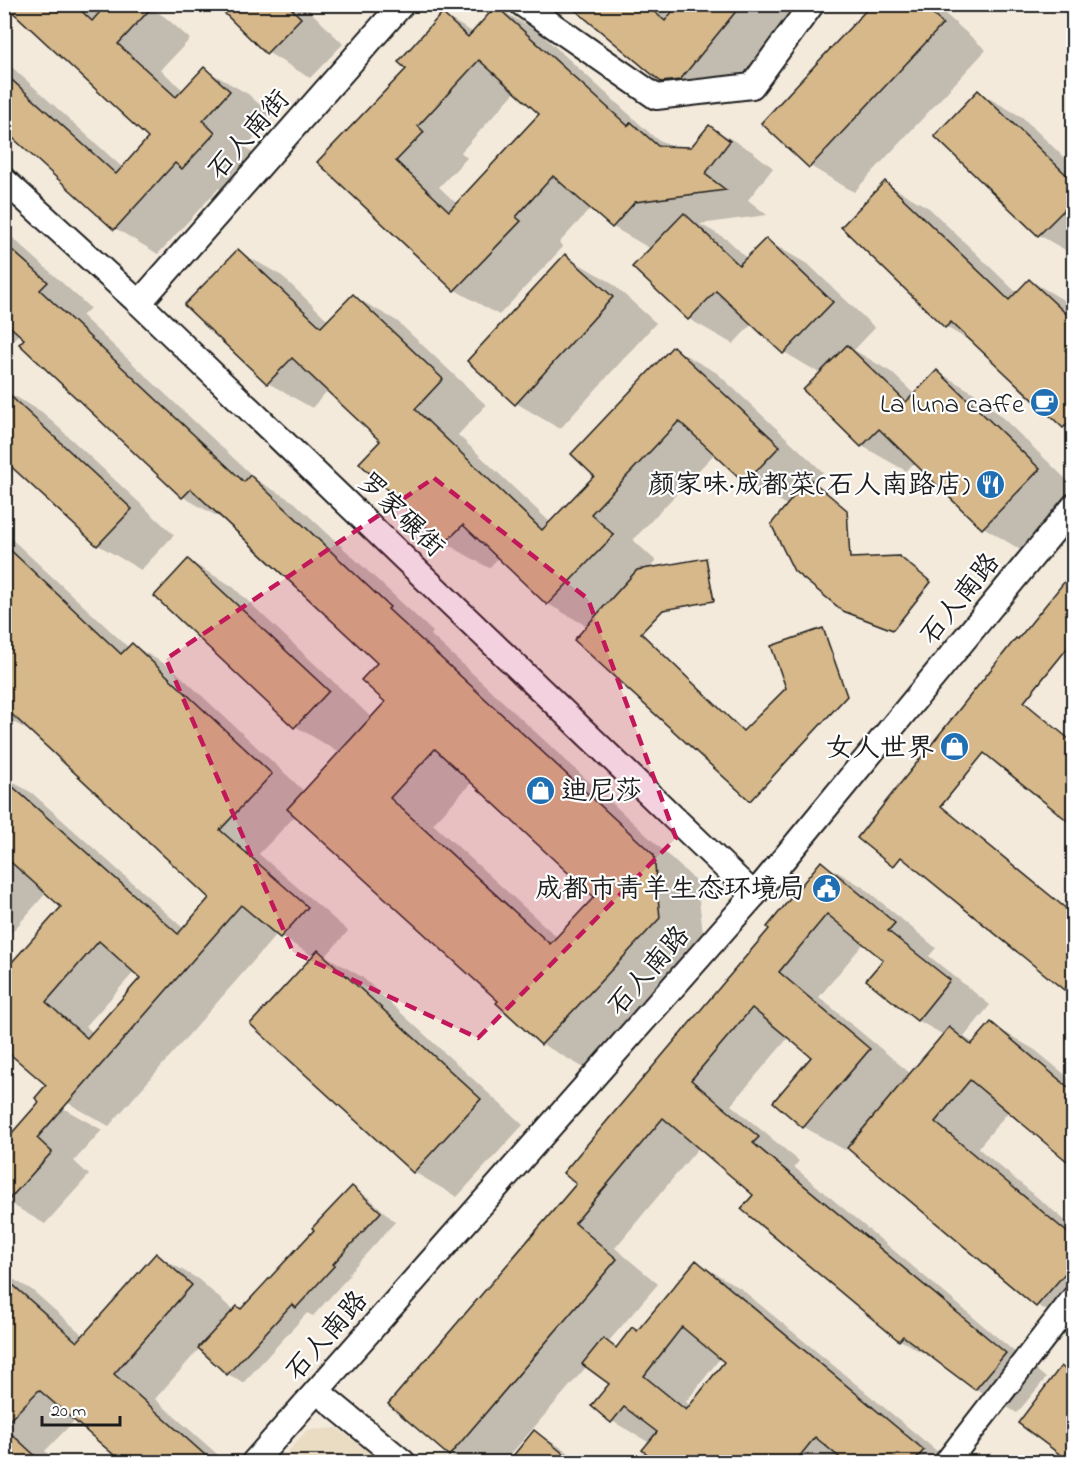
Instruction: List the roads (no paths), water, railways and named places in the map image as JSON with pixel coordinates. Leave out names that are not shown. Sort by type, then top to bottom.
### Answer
[{"type":"street","name":"石人南街","points":[[139,303],[402,4]]},
{"type":"street","points":[[522,4],[656,97],[752,86],[812,4]]},
{"type":"street","name":"罗家碾街","points":[[4,180],[139,303],[754,895]]},
{"type":"street","name":"石人南路","points":[[254,1462],[754,895],[1074,506]]},
{"type":"street","points":[[947,1462],[1074,1298]]},
{"type":"street","points":[[317,1391],[403,1462]]},
{"type":"place","name":"La luna caffe","points":[[1045,403]]},
{"type":"place","name":"颜家味·成都菜(石人南路店)","points":[[991,484]]},
{"type":"place","name":"女人世界","points":[[955,747]]},
{"type":"place","name":"迪尼莎","points":[[540,790]]},
{"type":"place","name":"成都市青羊生态环境局","points":[[826,888]]}]
